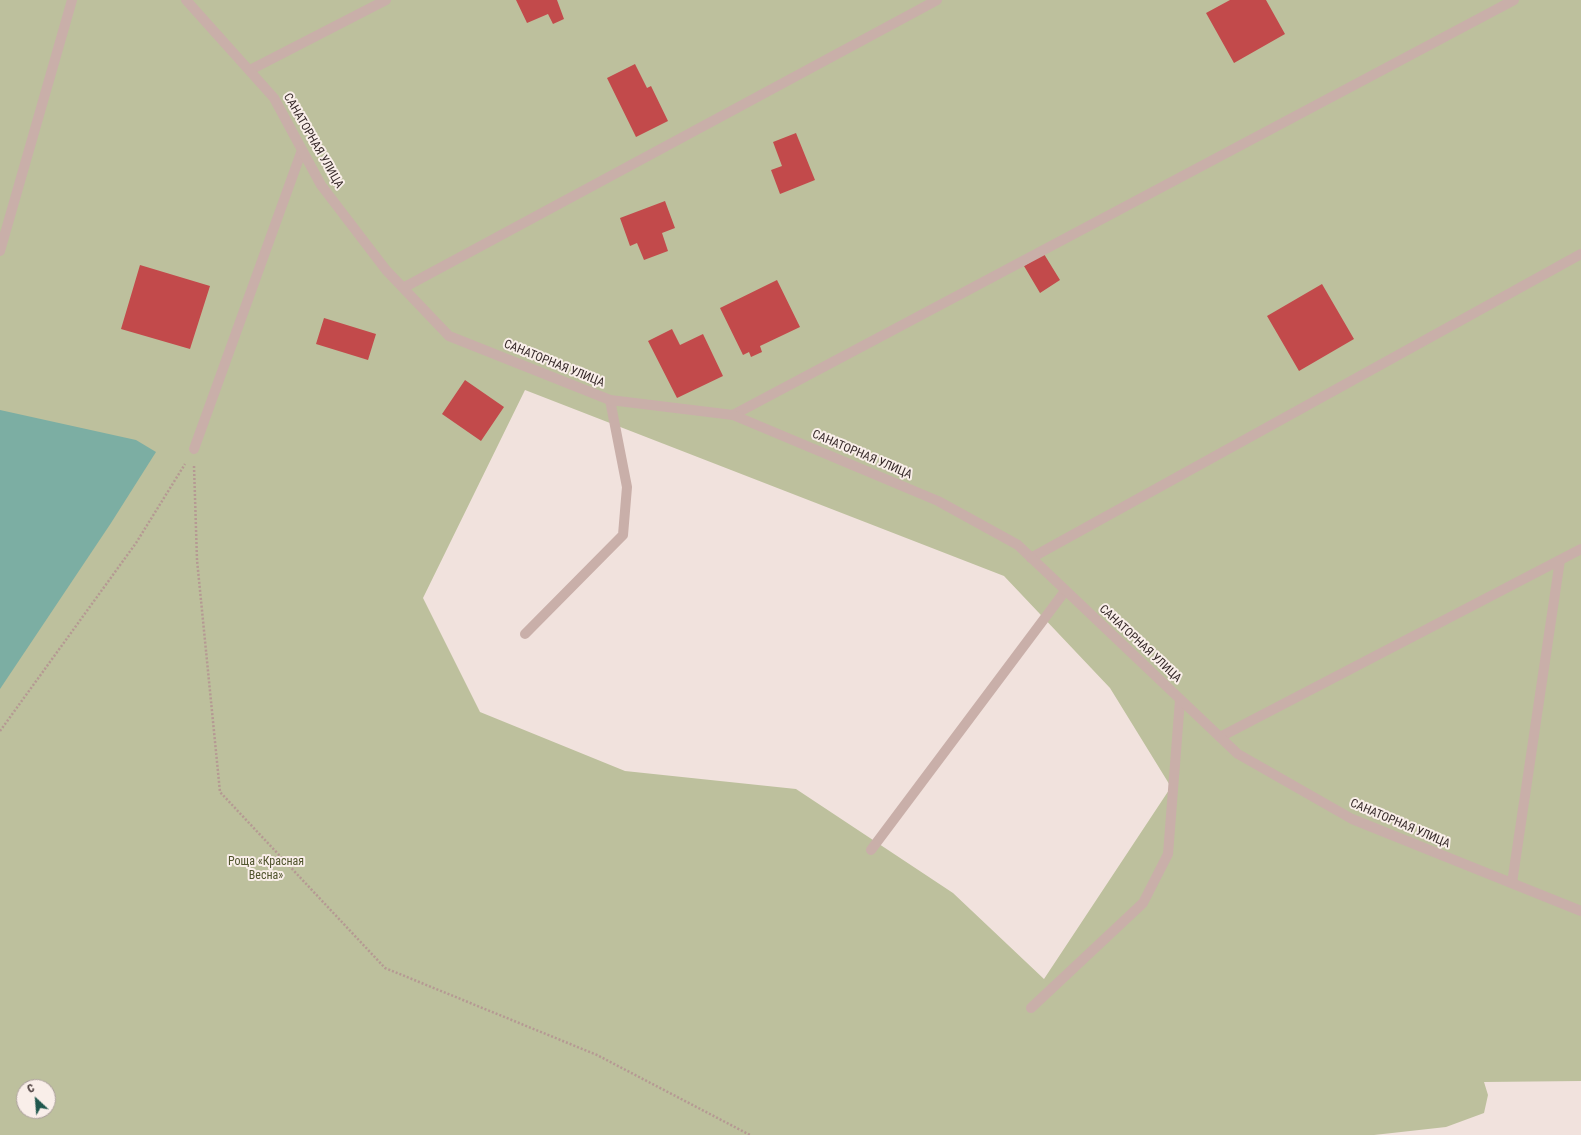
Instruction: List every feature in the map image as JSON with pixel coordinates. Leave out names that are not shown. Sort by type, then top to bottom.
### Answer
[{"type":"street","points":[[1,246],[72,0]]},
{"type":"street","name":"САНАТОРНАЯ УЛИЦА","points":[[186,0],[274,98],[321,185],[386,270],[449,336],[610,400],[733,415],[938,501],[1018,544],[1065,591],[1238,754],[1352,819],[1581,911]]},
{"type":"street","points":[[250,70],[386,0]]},
{"type":"street","points":[[403,288],[938,0]]},
{"type":"street","points":[[733,415],[1514,0]]},
{"type":"street","points":[[194,449],[302,150]]},
{"type":"street","points":[[1031,558],[1581,254]]},
{"type":"street","points":[[525,634],[624,534],[627,487],[610,400]]},
{"type":"street","points":[[1220,738],[1581,549]]},
{"type":"street","points":[[1512,884],[1560,560]]},
{"type":"street","points":[[870,850],[1065,591]]},
{"type":"street","points":[[1031,1008],[1143,903],[1168,854],[1180,700]]},
{"type":"path","points":[[0,731],[136,543],[194,449]]},
{"type":"path","points":[[194,449],[197,560],[220,792],[385,968],[597,1055],[750,1135]]},
{"type":"green space","name":"Роща «Красная Весна»","points":[[0,0],[1581,0],[1581,1081],[1484,1082],[1488,1095],[1484,1113],[1446,1127],[1374,1135],[0,1135]],"holes":[[[525,390],[1004,576],[1110,688],[1171,787],[1044,979],[953,893],[796,789],[625,771],[480,712],[423,598]]]},
{"type":"water","points":[[0,410],[136,440],[156,452],[111,523],[0,689]]},
{"type":"building","points":[[516,0],[557,0],[564,19],[553,24],[548,14],[527,23]]},
{"type":"building","points":[[1230,0],[1266,0],[1285,34],[1234,63],[1206,13]]},
{"type":"building","points":[[635,64],[647,88],[651,86],[668,121],[636,137],[607,78]]},
{"type":"building","points":[[796,133],[815,180],[780,194],[771,170],[782,166],[773,142]]},
{"type":"building","points":[[665,201],[675,228],[662,233],[668,251],[644,260],[637,243],[630,246],[620,218]]},
{"type":"building","points":[[1044,254],[1060,280],[1040,293],[1024,266]]},
{"type":"building","points":[[140,265],[210,286],[190,349],[121,329]]},
{"type":"building","points":[[777,280],[800,327],[760,346],[762,352],[751,357],[749,352],[743,355],[720,308]]},
{"type":"building","points":[[1322,284],[1354,339],[1299,371],[1267,316]]},
{"type":"building","points":[[324,318],[376,334],[368,360],[316,344]]},
{"type":"building","points":[[672,329],[680,345],[703,334],[723,376],[677,398],[648,341]]},
{"type":"building","points":[[465,380],[504,407],[481,441],[442,414]]}]
